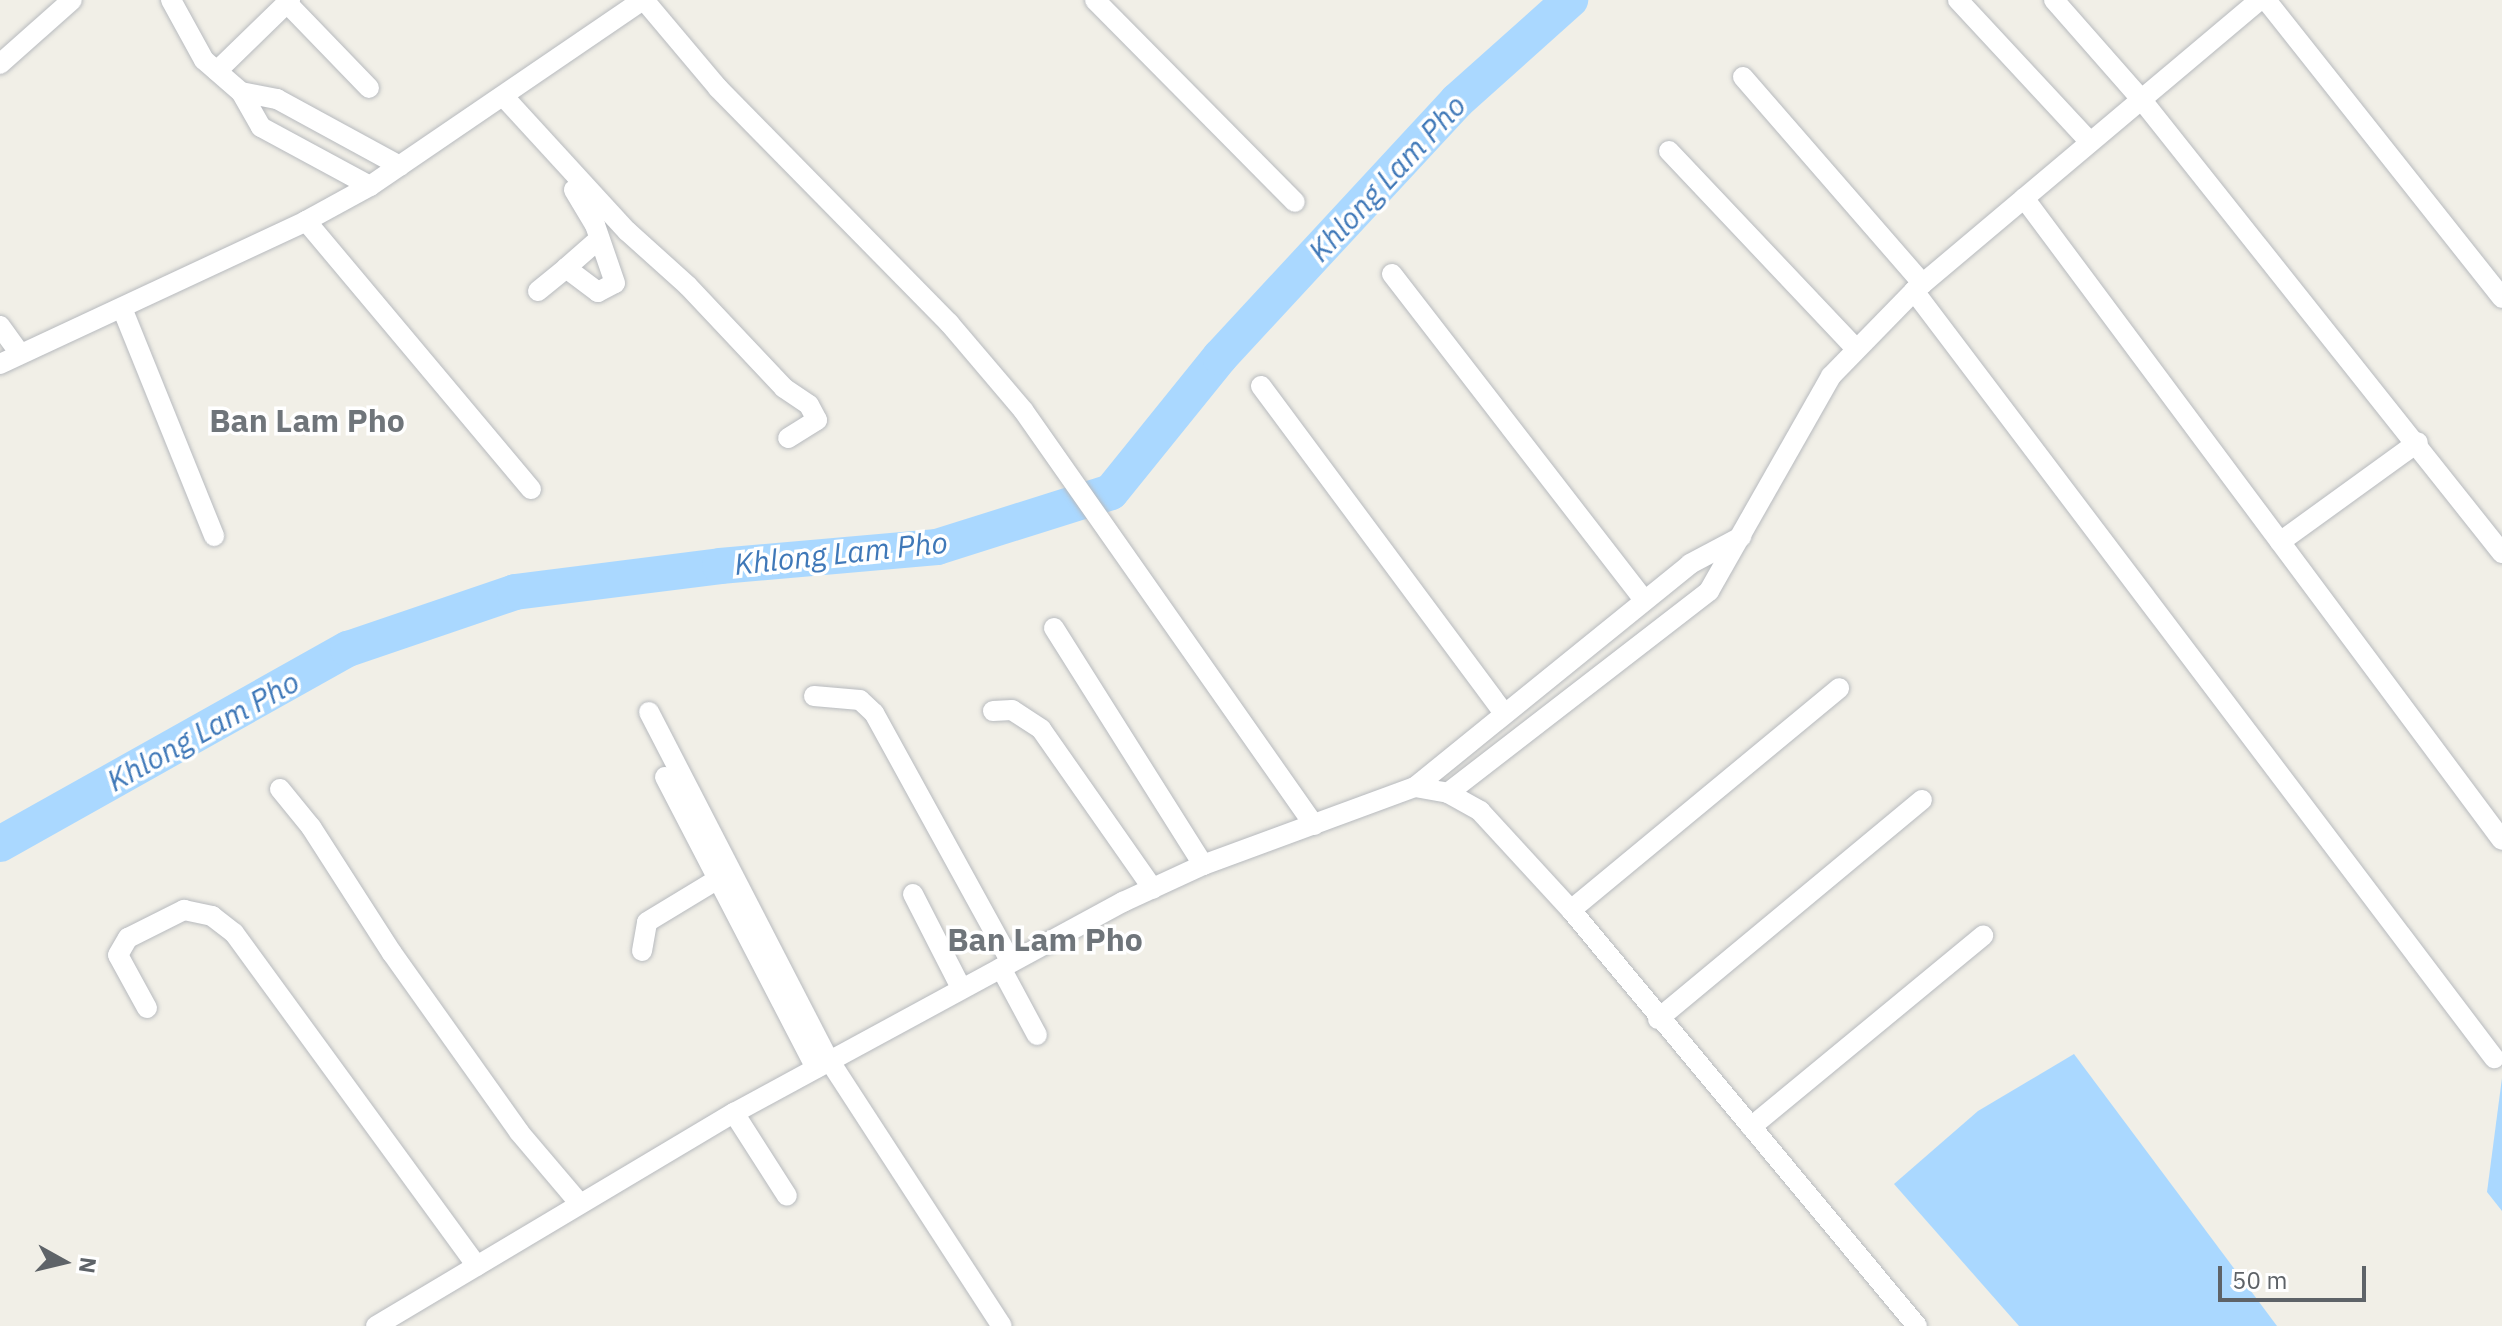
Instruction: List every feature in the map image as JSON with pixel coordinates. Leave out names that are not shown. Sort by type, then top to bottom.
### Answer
[{"type":"street","points":[[0,64],[72,0]]},
{"type":"street","points":[[171,0],[204,60],[241,92],[261,127],[370,186]]},
{"type":"street","points":[[0,364],[306,221],[370,186],[500,101],[644,0],[718,88],[949,323],[1023,410],[1314,825]]},
{"type":"street","points":[[1095,0],[1295,202]]},
{"type":"street","points":[[1958,0],[2090,142]]},
{"type":"street","points":[[2054,0],[2141,99],[2418,442],[2502,553]]},
{"type":"street","points":[[1448,793],[1709,591],[1820,391],[1856,349],[1918,288],[2259,0]]},
{"type":"street","points":[[2266,0],[2502,298]]},
{"type":"street","points":[[217,71],[289,2],[369,88]]},
{"type":"street","points":[[1743,77],[1918,288],[2494,1058]]},
{"type":"street","points":[[241,92],[277,99],[400,166]]},
{"type":"street","points":[[500,101],[582,200],[615,279],[611,290],[598,292],[566,268]]},
{"type":"street","points":[[500,101],[627,231],[688,286],[784,388],[809,405],[817,420],[788,438]]},
{"type":"street","points":[[1669,151],[1856,349]]},
{"type":"street","points":[[2024,198],[2502,840]]},
{"type":"street","points":[[306,221],[531,489]]},
{"type":"street","points":[[538,291],[599,239]]},
{"type":"street","points":[[1392,274],[1644,600]]},
{"type":"street","points":[[122,308],[214,536]]},
{"type":"street","points":[[0,326],[20,354]]},
{"type":"street","points":[[1261,386],[1504,713]]},
{"type":"street","points":[[2280,542],[2418,442]]},
{"type":"street","points":[[384,1324],[734,1113],[961,988],[1203,865],[1415,787],[1690,564],[1741,537]]},
{"type":"street","points":[[1054,628],[1203,865]]},
{"type":"street","points":[[1571,910],[1839,688]]},
{"type":"street","points":[[814,696],[860,700],[874,713],[1006,965],[1037,1035]]},
{"type":"street","points":[[993,711],[1012,710],[1041,729],[1153,889]]},
{"type":"street","points":[[649,712],[823,1064]]},
{"type":"street","points":[[665,777],[718,879],[823,1064],[1002,1326]]},
{"type":"street","points":[[1415,787],[1448,793],[1480,811],[1571,910],[1658,1019],[1917,1326]]},
{"type":"street","points":[[280,789],[311,827],[398,963],[519,1132],[580,1204]]},
{"type":"street","points":[[1658,1019],[1922,800]]},
{"type":"street","points":[[642,951],[647,922],[718,879]]},
{"type":"street","points":[[913,894],[961,988]]},
{"type":"street","points":[[147,1008],[118,955],[128,938],[184,910],[212,916],[234,933],[477,1266]]},
{"type":"street","points":[[1751,1127],[1983,936]]},
{"type":"street","points":[[734,1113],[787,1196]]},
{"type":"water","points":[[2074,1054],[2277,1326],[2019,1326],[1894,1184],[1978,1111]]},
{"type":"water","points":[[2502,1078],[2502,1211],[2487,1192]]},
{"type":"waterway","name":"Khlong Lam Pho","points":[[0,844],[348,649],[515,592],[720,566],[937,547],[1111,492],[1220,357],[1457,101],[1570,0]]},
{"type":"district","name":"Ban Lam Pho","points":[[307,420]]},
{"type":"district","name":"Ban Lam Pho","points":[[1045,939]]}]
